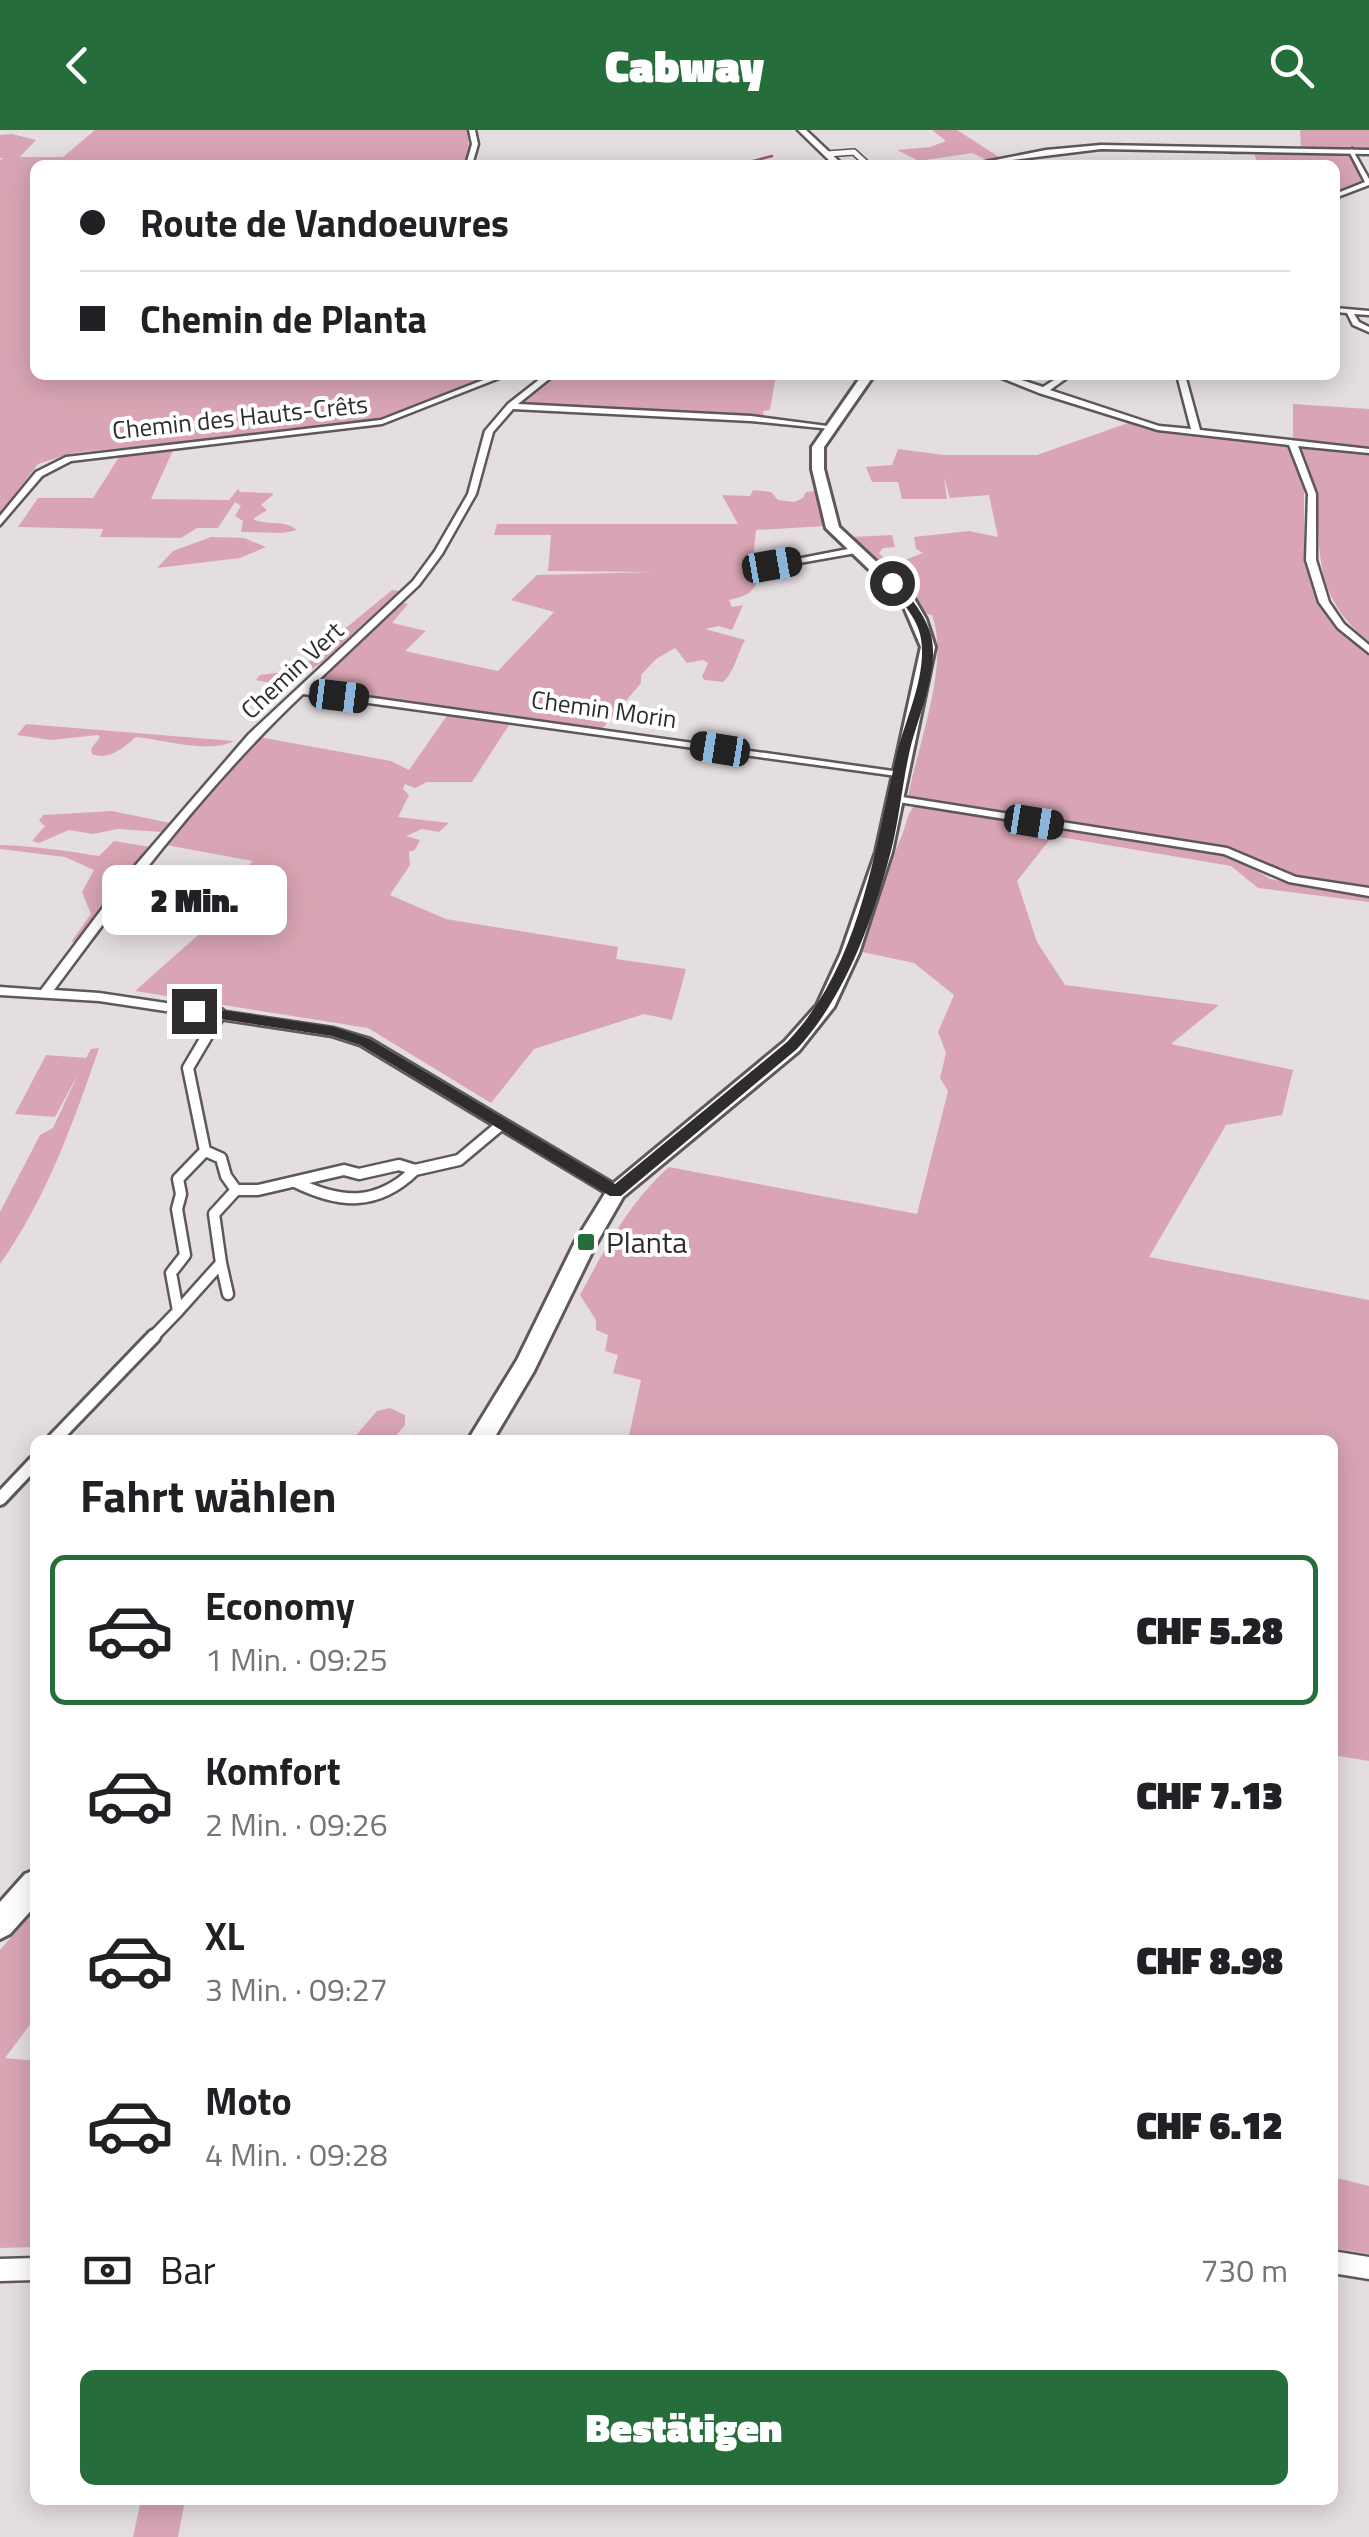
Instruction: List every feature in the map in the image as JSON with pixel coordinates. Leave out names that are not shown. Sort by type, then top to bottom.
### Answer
[{"type":"main road","points":[[483,1435],[526,1366],[586,1242],[616,1192],[792,1046],[825,1007],[865,912],[884,852],[928,660],[926,635],[900,591],[853,551],[832,526],[817,461],[818,447],[864,380]]},
{"type":"main road","points":[[0,1924],[30,1890]]},
{"type":"street","points":[[470,160],[475,144],[472,130]]},
{"type":"street","points":[[802,130],[833,160]]},
{"type":"street","points":[[814,142],[828,138]]},
{"type":"street","points":[[1008,160],[1096,147],[1369,152]]},
{"type":"street","points":[[827,154],[852,150],[863,160]]},
{"type":"street","points":[[1340,194],[1368,183],[1352,152]]},
{"type":"street","points":[[1340,311],[1369,313]]},
{"type":"street","points":[[1350,313],[1356,323],[1369,330]]},
{"type":"street","name":"Chemin des Hauts-Crêts","points":[[0,522],[39,474],[69,458],[382,422],[490,380]]},
{"type":"street","name":"Chemin Vert","points":[[46,992],[134,875],[253,736],[401,600],[440,552],[472,494],[486,437],[511,406],[544,380]]},
{"type":"street","points":[[1012,380],[1144,425],[1369,451]]},
{"type":"street","points":[[1042,391],[1059,380]]},
{"type":"street","points":[[1182,380],[1196,431]]},
{"type":"street","points":[[511,406],[616,415],[754,418],[831,427]]},
{"type":"street","points":[[1292,441],[1312,494],[1311,560],[1324,602],[1341,626],[1369,650]]},
{"type":"street","points":[[772,565],[853,551]]},
{"type":"street","name":"Chemin Morin","points":[[301,691],[900,775]]},
{"type":"street","points":[[896,799],[1227,850],[1293,880],[1369,892]]},
{"type":"street","points":[[0,991],[46,992],[220,1014],[333,1032],[365,1042],[616,1192]]},
{"type":"street","points":[[205,1151],[188,1068],[220,1014]]},
{"type":"street","points":[[228,1294],[214,1214],[236,1190],[344,1170],[359,1174],[399,1165],[415,1170],[460,1160],[502,1124]]},
{"type":"street","points":[[205,1151],[221,1158],[226,1176],[236,1190]]},
{"type":"street","points":[[178,1311],[171,1273],[184,1255],[177,1209],[181,1194],[178,1180],[205,1151]]},
{"type":"street","points":[[294,1182],[342,1203],[398,1190],[415,1170]]},
{"type":"street","points":[[59,1435],[221,1264]]},
{"type":"street","points":[[0,1499],[30,1467]]},
{"type":"street","points":[[1338,2263],[1369,2268]]},
{"type":"street","points":[[0,2270],[30,2269]]},
{"type":"shaded area","points":[[95,130],[468,130],[466,160],[30,160],[30,380],[482,380],[372,422],[72,453],[38,464],[0,514],[0,135],[36,140],[20,157],[63,157]]},
{"type":"shaded area","points":[[932,130],[957,130],[999,157],[987,160],[972,153],[917,160],[897,150],[930,147],[946,141]]},
{"type":"shaded area","points":[[1300,130],[1369,130],[1369,150],[1301,149]]},
{"type":"shaded area","points":[[1229,152],[1348,153],[1366,181],[1340,193],[1340,160],[1256,160],[1254,153]]},
{"type":"shaded area","points":[[547,380],[775,380],[770,410],[763,411],[764,417],[518,404]]},
{"type":"shaded area","points":[[1293,404],[1369,409],[1369,449],[1293,438]]},
{"type":"shaded area","points":[[1128,423],[1158,431],[1289,447],[1304,482],[1304,559],[1318,604],[1330,621],[1369,656],[1369,889],[1296,876],[1227,847],[908,797],[931,704],[937,635],[932,615],[851,537],[892,535],[895,547],[883,548],[879,553],[885,559],[902,561],[923,553],[916,549],[914,537],[969,531],[998,537],[989,495],[950,498],[944,478],[947,499],[902,499],[898,482],[872,482],[866,467],[892,465],[898,449],[944,455],[1037,455]]},
{"type":"shaded area","points":[[1304,444],[1369,453],[1369,642],[1346,619],[1331,596],[1323,573],[1316,502],[1301,448]]},
{"type":"shaded area","points":[[174,448],[151,499],[229,500],[238,489],[270,493],[274,494],[261,505],[267,510],[253,519],[297,530],[241,532],[243,521],[235,516],[241,506],[235,502],[218,528],[197,528],[181,538],[100,537],[103,529],[18,527],[38,498],[93,498],[121,454]]},
{"type":"shaded area","points":[[753,490],[771,492],[778,500],[794,502],[806,492],[816,491],[826,526],[756,530],[753,558],[758,565],[743,571],[748,577],[758,575],[755,586],[745,595],[729,600],[732,607],[743,605],[732,630],[719,626],[705,629],[745,640],[723,682],[705,680],[702,677],[708,663],[687,663],[675,648],[656,659],[641,675],[641,683],[602,729],[312,689],[403,603],[408,604],[392,623],[426,631],[405,651],[498,671],[554,612],[511,600],[537,575],[654,572],[548,571],[551,535],[494,535],[497,524],[738,524],[722,495],[750,496]]},
{"type":"shaded area","points":[[211,537],[244,538],[266,547],[240,558],[157,568],[173,551]]},
{"type":"shaded area","points":[[392,590],[399,591],[321,663],[287,686],[256,680],[260,675],[291,670],[312,660],[319,655],[306,651],[312,641],[347,627]]},
{"type":"shaded area","points":[[448,714],[511,722],[472,782],[427,782],[415,788],[405,784],[403,789],[409,795],[398,817],[449,823],[439,832],[422,829],[406,836],[420,840],[415,850],[409,852],[410,865],[390,895],[446,919],[618,947],[616,959],[686,969],[672,1020],[644,1014],[534,1049],[491,1103],[368,1028],[135,991],[223,913],[243,913],[258,904],[255,894],[241,890],[238,876],[253,861],[166,845],[259,737],[391,761],[409,770]]},
{"type":"shaded area","points":[[26,724],[234,741],[199,746],[136,737],[116,752],[98,756],[91,749],[98,735],[51,740],[17,735]]},
{"type":"shaded area","points":[[914,806],[1231,855],[1270,879],[1369,896],[1369,902],[1258,888],[1231,866],[1060,837],[1051,838],[1017,881],[1037,942],[1065,985],[1219,1005],[1171,1044],[1293,1070],[1282,1115],[1226,1125],[1149,1257],[1369,1300],[1369,1761],[1338,1756],[1338,1435],[629,1435],[641,1380],[613,1373],[618,1355],[605,1351],[608,1335],[596,1330],[596,1320],[580,1295],[630,1211],[669,1167],[917,1214],[948,1091],[940,1078],[946,1053],[938,1032],[954,995],[914,963],[862,952]]},
{"type":"shaded area","points":[[112,811],[170,823],[162,832],[118,829],[93,834],[69,830],[39,843],[32,841],[45,826],[39,821],[43,815]]},
{"type":"shaded area","points":[[114,841],[151,847],[75,942],[71,942],[91,914],[82,892],[94,870],[65,857],[0,849],[0,845],[25,846],[99,856]]},
{"type":"shaded area","points":[[99,1048],[45,1187],[0,1264],[0,1212],[40,1135],[53,1128],[78,1074],[55,1117],[15,1114],[46,1055],[86,1058],[91,1049]]},
{"type":"shaded area","points":[[390,1408],[405,1415],[405,1425],[396,1435],[356,1435],[377,1411]]},
{"type":"shaded area","points":[[30,1916],[30,2025],[5,2058],[30,2060],[30,2247],[0,2248],[0,1950]]},
{"type":"shaded area","points":[[1338,2178],[1369,2186],[1369,2254],[1338,2249]]},
{"type":"shaded area","points":[[140,2505],[184,2505],[178,2537],[133,2537]]},
{"type":"waterway","points":[[757,160],[772,156]]},
{"type":"place","name":"Planta","points":[[586,1242]]},
{"type":"route","points":[[194,1011],[333,1032],[365,1042],[616,1192],[792,1046],[816,1020],[837,986],[884,852],[907,737],[928,660],[920,619],[892,583]]}]
